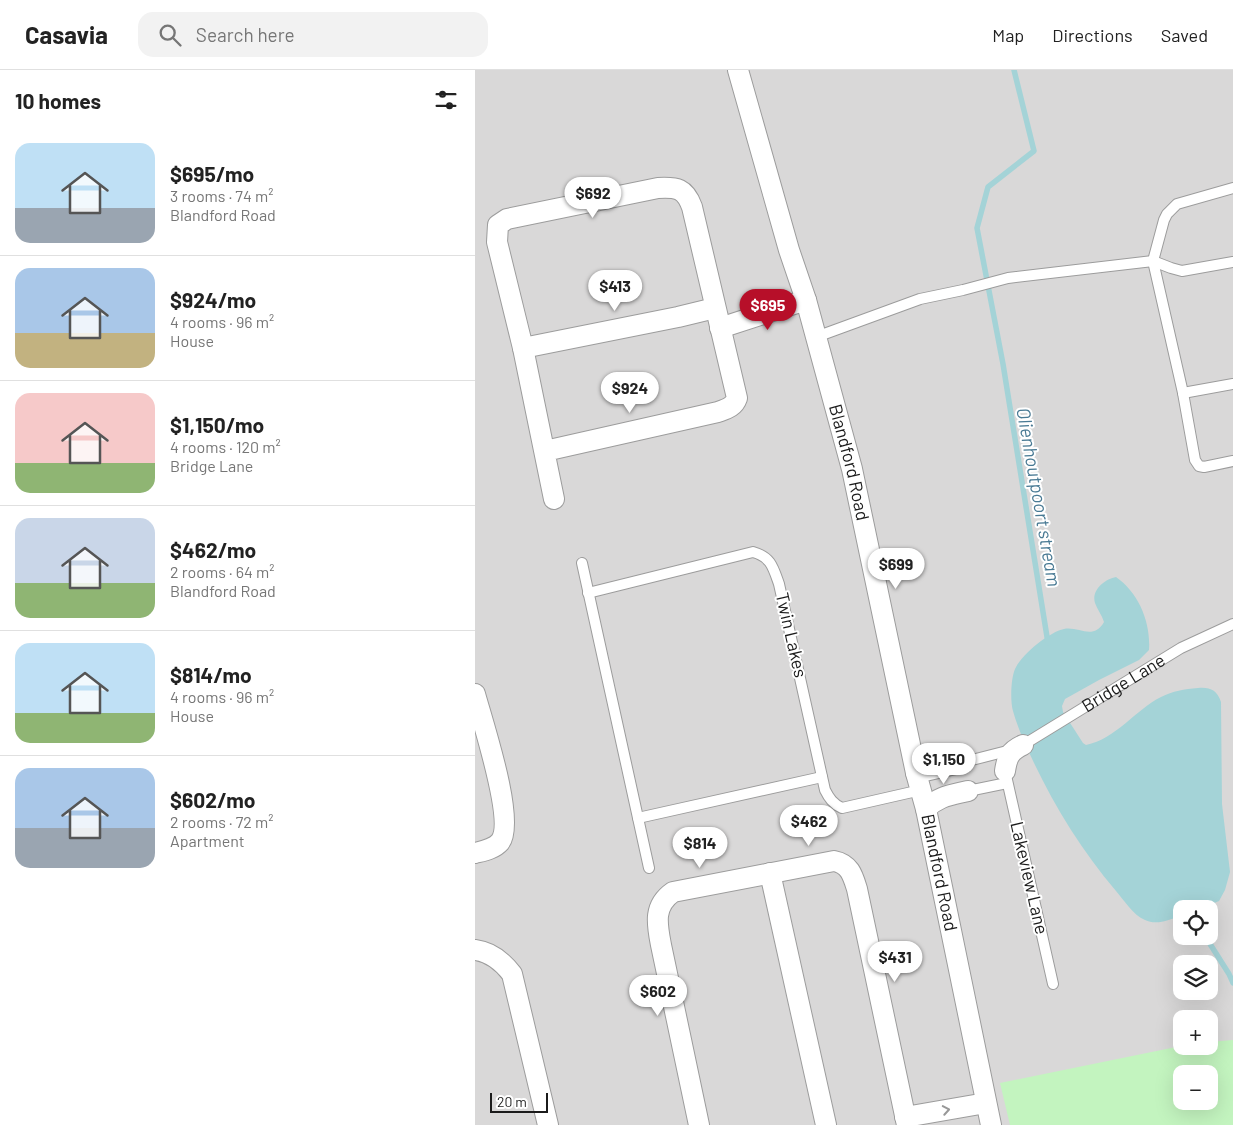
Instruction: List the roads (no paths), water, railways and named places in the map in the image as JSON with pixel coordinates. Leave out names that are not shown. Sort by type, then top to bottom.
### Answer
[{"type":"street","name":"Blandford Road","points":[[738,70],[789,250],[806,300],[853,469],[991,1125]]},
{"type":"street","points":[[545,451],[717,412],[732,406],[737,398],[692,207],[685,193],[680,190],[669,187],[658,188],[507,219],[498,225],[497,242],[523,348],[555,499]]},
{"type":"street","points":[[720,328],[806,300]]},
{"type":"street","points":[[523,348],[715,308]]},
{"type":"street","points":[[475,694],[502,797],[504,821],[504,832],[501,841],[492,848],[475,853]]},
{"type":"street","points":[[1006,777],[1007,758],[1019,746]]},
{"type":"street","name":"Bridge Lane","points":[[921,791],[964,762]]},
{"type":"street","points":[[921,791],[933,801],[968,791]]},
{"type":"street","points":[[699,1125],[659,939],[657,921],[659,909],[673,892],[834,861],[849,868],[853,875],[906,1121],[986,1103]]},
{"type":"street","points":[[769,873],[826,1125]]},
{"type":"street","points":[[475,950],[483,951],[495,957],[512,974],[548,1125]]},
{"type":"lane","points":[[1233,188],[1177,204],[1167,214],[1160,229],[1153,260],[1183,393],[1195,460],[1197,464],[1204,467],[1233,461]]},
{"type":"lane","points":[[816,337],[920,298],[963,290],[1009,278],[1153,260],[1182,271],[1233,262]]},
{"type":"lane","points":[[1183,393],[1233,384]]},
{"type":"lane","name":"Twin Lakes","points":[[588,593],[753,552],[761,555],[773,566],[779,584],[825,790],[829,797],[835,805],[841,808],[921,791]]},
{"type":"lane","points":[[582,563],[649,868]]},
{"type":"lane","name":"Bridge Lane","points":[[964,762],[1019,746],[1181,648],[1233,624]]},
{"type":"lane","points":[[638,818],[822,777]]},
{"type":"lane","points":[[968,791],[1006,777]]},
{"type":"lane","name":"Lakeview Lane","points":[[1006,777],[1053,984]]},
{"type":"water","points":[[1116,577],[1131,591],[1137,600],[1146,619],[1149,650],[1139,660],[1065,699],[1062,706],[1063,712],[1083,743],[1086,745],[1107,737],[1143,709],[1161,697],[1174,692],[1206,688],[1213,690],[1221,702],[1222,804],[1230,872],[1225,890],[1218,901],[1173,900],[1173,918],[1159,922],[1145,920],[1133,911],[1081,845],[1042,780],[1022,737],[1012,707],[1011,690],[1015,669],[1029,651],[1043,639],[1064,629],[1090,632],[1100,628],[1104,622],[1094,598],[1100,586]]},
{"type":"waterway","name":"Olienhoutpoort stream","points":[[1014,70],[1034,151],[988,187],[977,228],[1003,364],[1048,643]]},
{"type":"waterway","name":"Olienhoutpoort stream","points":[[1211,945],[1233,983]]}]
